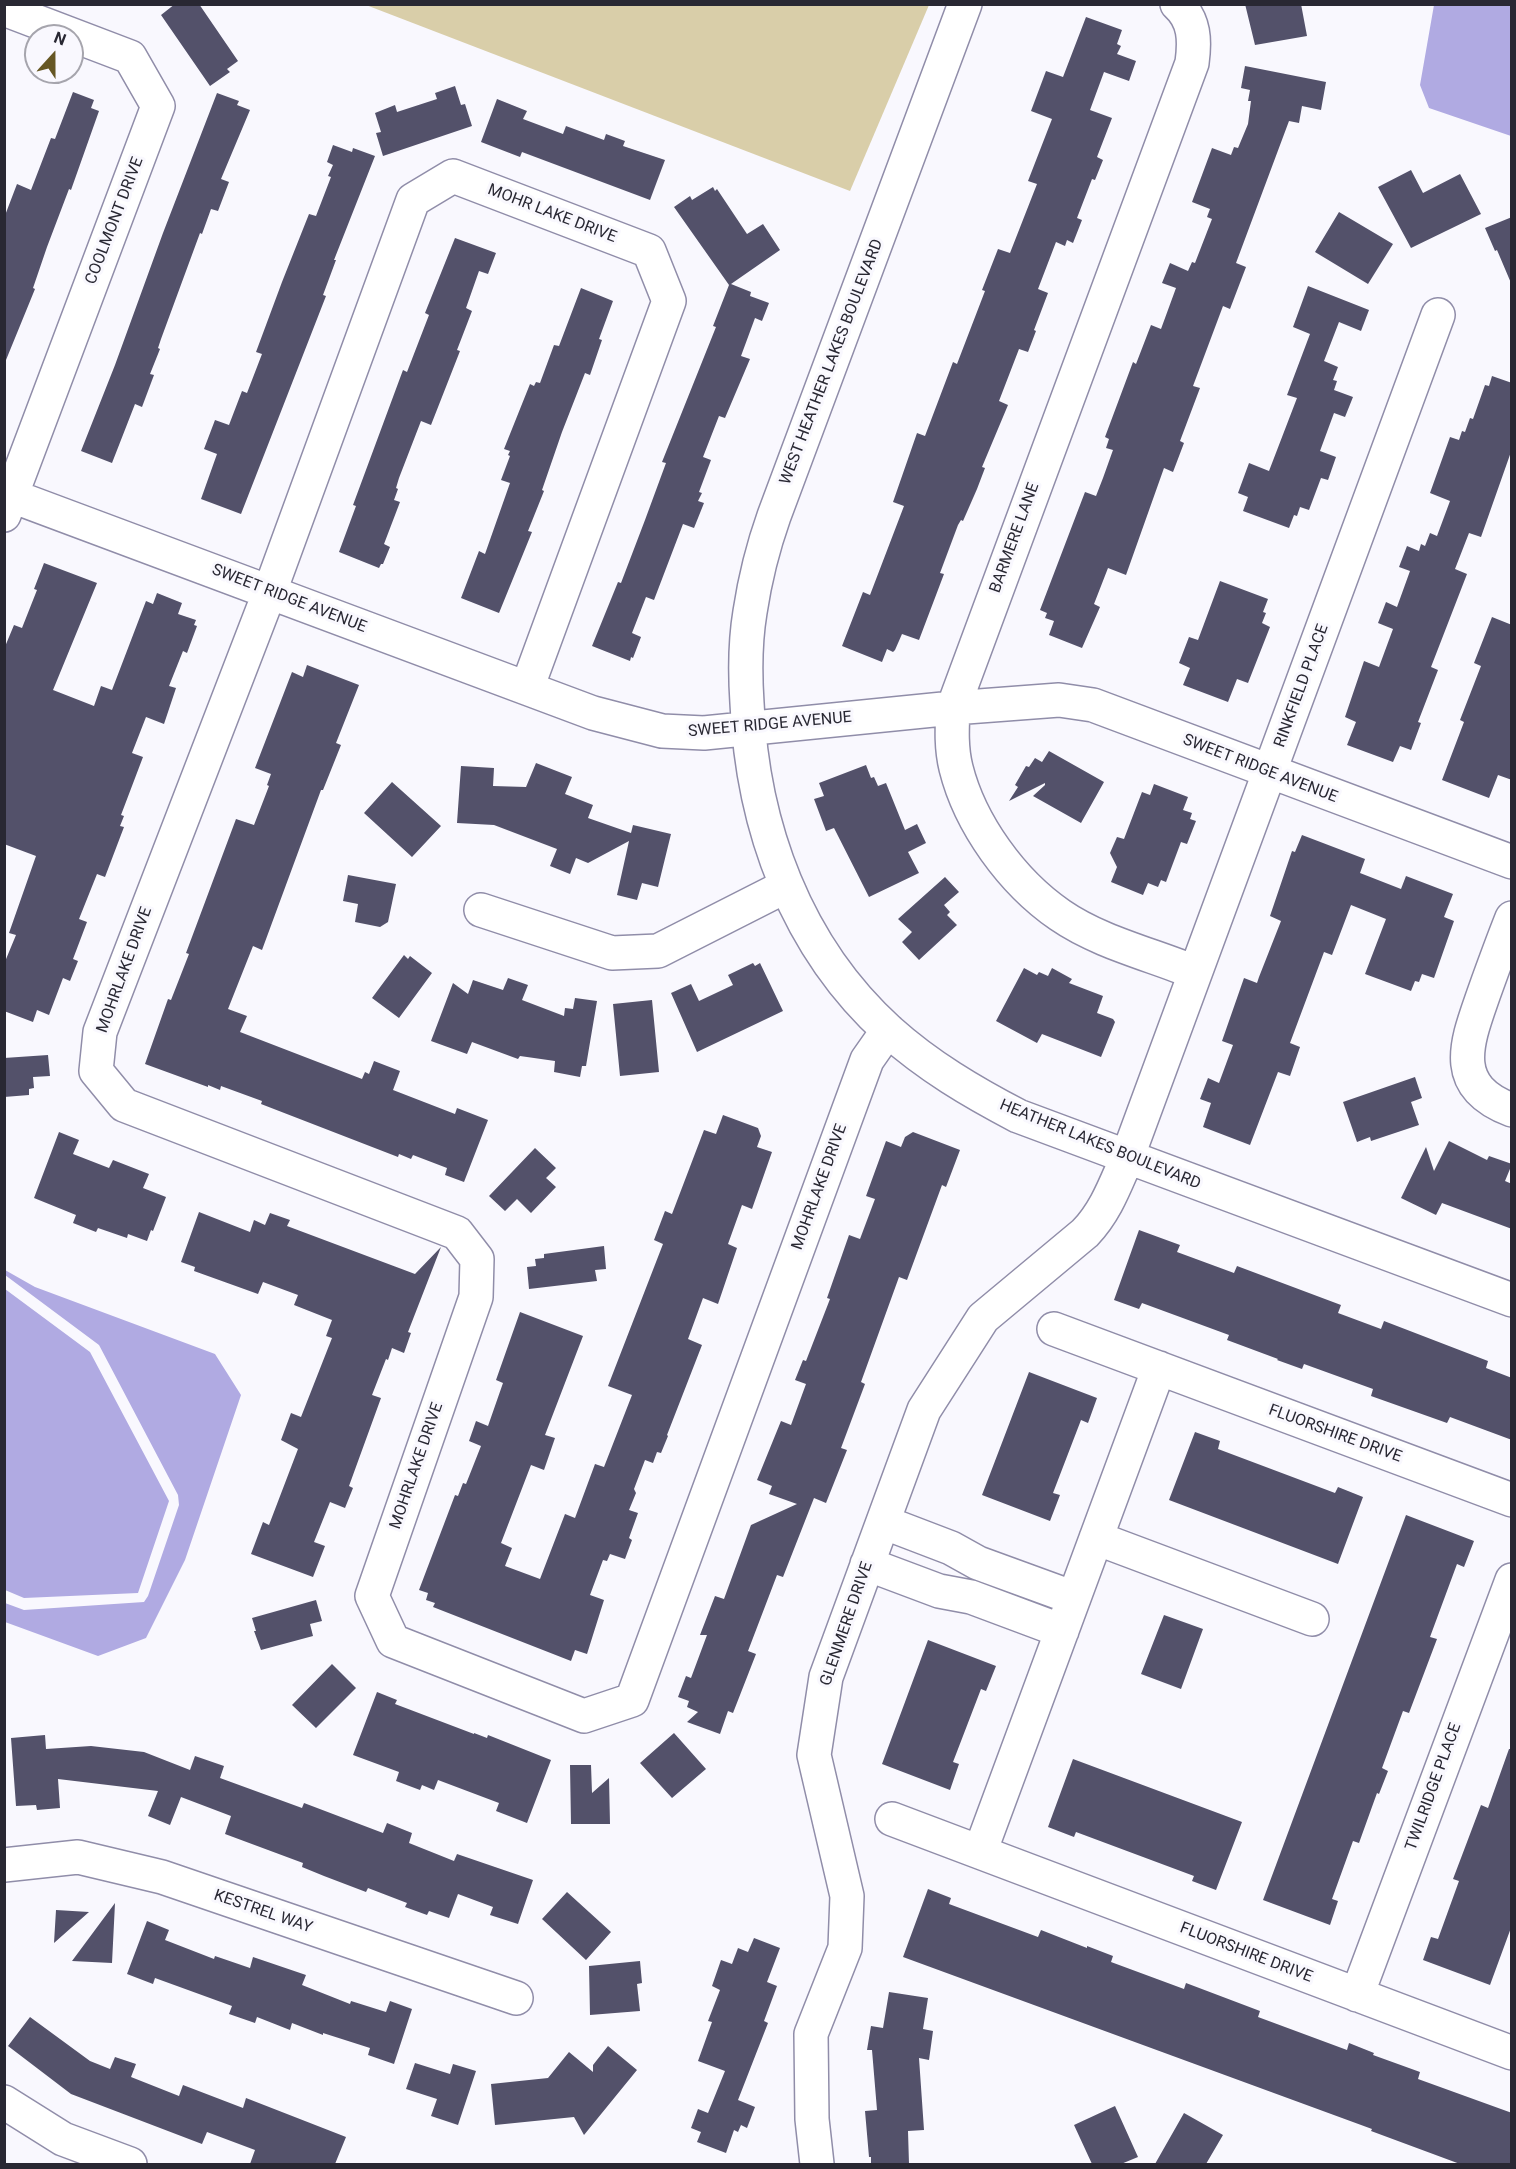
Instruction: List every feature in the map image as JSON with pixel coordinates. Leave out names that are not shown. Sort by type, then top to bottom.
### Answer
[{"type":"street","name":"WEST HEATHER LAKES BOULEVARD","points":[[748,729],[746,645],[749,614],[762,552],[966,4]]},
{"type":"street","name":"BARMERE LANE","points":[[1178,4],[1190,21],[1194,34],[1192,63],[952,708],[951,737],[956,768],[967,799],[1005,863],[1030,891],[1060,915],[1096,934],[1194,972]]},
{"type":"street","name":"COOLMONT DRIVE","points":[[4,9],[130,57],[158,106],[7,501]]},
{"type":"street","name":"MOHR LAKE DRIVE","points":[[270,591],[413,200],[453,176],[649,251],[669,301],[527,688]]},
{"type":"street","name":"RINKFIELD PLACE","points":[[1127,1158],[1438,315]]},
{"type":"street","name":"SWEET RIDGE AVENUE","points":[[7,501],[270,591],[593,713],[662,731],[704,733],[952,708],[1059,700],[1076,702],[1093,705],[1512,862]]},
{"type":"street","name":"MOHRLAKE DRIVE","points":[[270,591],[100,1032],[96,1071],[124,1105],[457,1233],[477,1259],[476,1297],[372,1596],[393,1641],[584,1716],[632,1700],[867,1060],[888,1030]]},
{"type":"street","name":"HEATHER LAKES BOULEVARD","points":[[748,729],[752,769],[771,848],[803,923],[827,960],[855,996],[888,1030],[939,1071],[988,1101],[1018,1116],[1512,1300]]},
{"type":"street","points":[[481,910],[612,953],[658,951],[786,886]]},
{"type":"street","points":[[1512,918],[1470,1034],[1466,1054],[1469,1074],[1480,1090],[1496,1104],[1512,1110]]},
{"type":"street","name":"GLENMERE DRIVE","points":[[817,2164],[812,2119],[811,2034],[845,1948],[847,1896],[814,1755],[826,1677],[924,1410],[983,1318],[1074,1244],[1096,1222],[1105,1208],[1127,1158]]},
{"type":"street","name":"FLUORSHIRE DRIVE","points":[[1054,1329],[1512,1500]]},
{"type":"street","points":[[980,1852],[1159,1368]]},
{"type":"street","points":[[883,1522],[951,1548],[989,1567],[1074,1598]]},
{"type":"street","points":[[1096,1538],[1312,1619]]},
{"type":"street","points":[[954,1593],[967,1557]]},
{"type":"street","points":[[867,1564],[939,1591],[971,1596],[1062,1631]]},
{"type":"street","name":"TWILRIDGE PLACE","points":[[1357,1995],[1512,1580]]},
{"type":"street","name":"FLUORSHIRE DRIVE","points":[[892,1819],[1512,2053]]},
{"type":"street","name":"KESTREL WAY","points":[[4,1865],[78,1857],[162,1877],[516,1998]]},
{"type":"street","points":[[4,2102],[63,2139],[130,2164]]},
{"type":"shaded area","points":[[366,5],[929,5],[850,191]]},
{"type":"shaded area","points":[[1434,5],[1511,5],[1511,136],[1429,108],[1420,85]]},
{"type":"shaded area","points":[[5,1270],[35,1287],[215,1354],[241,1395],[185,1560],[146,1638],[98,1656],[5,1622],[5,1603],[24,1610],[144,1602],[179,1505],[178,1495],[99,1345],[5,1275]]},
{"type":"shaded area","points":[[5,1289],[90,1352],[169,1501],[138,1593],[24,1598],[5,1590]]},
{"type":"building","points":[[175,4],[199,4],[238,61],[227,69],[230,72],[210,86],[161,15]]},
{"type":"building","points":[[1245,4],[1301,4],[1307,36],[1255,45]]},
{"type":"building","points":[[1086,17],[1122,30],[1117,44],[1121,46],[1117,54],[1136,61],[1129,81],[1104,72],[1090,110],[1112,118],[1097,157],[1103,160],[1095,180],[1092,179],[1077,218],[1082,220],[1073,243],[1067,240],[1065,246],[1056,242],[1038,289],[1048,293],[1034,330],[1036,331],[1028,352],[1019,349],[999,401],[1008,405],[982,467],[985,468],[977,489],[963,521],[961,520],[958,525],[940,573],[944,574],[919,640],[902,634],[895,650],[893,652],[887,649],[882,662],[842,646],[863,592],[870,595],[904,506],[893,502],[917,433],[925,436],[953,362],[957,364],[985,291],[982,290],[998,249],[1010,253],[1037,184],[1028,181],[1052,119],[1031,111],[1046,71],[1063,77]]},
{"type":"building","points":[[1245,66],[1326,82],[1321,110],[1302,106],[1299,123],[1289,121],[1236,263],[1246,267],[1230,309],[1223,306],[1193,386],[1200,388],[1180,441],[1184,443],[1173,472],[1164,468],[1126,575],[1108,568],[1094,604],[1100,607],[1082,648],[1049,635],[1054,621],[1045,618],[1047,613],[1040,610],[1085,492],[1096,496],[1103,478],[1113,450],[1106,448],[1109,439],[1105,437],[1133,362],[1136,364],[1151,325],[1161,329],[1176,288],[1162,283],[1170,263],[1188,271],[1192,262],[1195,263],[1212,219],[1207,217],[1210,209],[1192,202],[1212,148],[1231,155],[1234,147],[1238,148],[1248,124],[1250,90],[1241,88]]},
{"type":"building","points":[[455,86],[461,105],[465,104],[472,126],[383,156],[376,133],[381,132],[375,113],[395,105],[397,112],[437,99],[435,93]]},
{"type":"building","points":[[73,92],[94,100],[91,108],[99,111],[71,190],[69,189],[47,247],[33,288],[35,289],[6,360],[4,360],[4,218],[17,184],[31,190],[51,138],[55,139]]},
{"type":"building","points":[[217,93],[239,101],[237,105],[250,110],[221,179],[229,182],[218,211],[211,209],[202,234],[200,233],[161,339],[158,348],[160,349],[150,374],[154,375],[142,407],[135,404],[112,463],[81,451]]},
{"type":"building","points":[[497,99],[527,111],[523,119],[563,134],[566,126],[604,140],[606,134],[625,141],[623,146],[665,160],[650,200],[522,152],[520,157],[481,142]]},
{"type":"building","points":[[333,145],[352,152],[353,148],[375,156],[334,260],[336,260],[323,295],[326,296],[241,514],[201,499],[217,454],[204,449],[215,420],[229,425],[242,391],[247,393],[262,354],[256,352],[282,282],[309,214],[316,216],[331,177],[328,176],[333,165],[327,162]]},
{"type":"building","points":[[1411,170],[1423,193],[1460,174],[1481,214],[1411,248],[1378,187]]},
{"type":"building","points":[[713,187],[715,191],[717,189],[747,234],[763,224],[780,250],[731,284],[751,292],[750,296],[769,303],[762,321],[755,318],[741,356],[750,359],[725,418],[719,416],[703,457],[711,460],[699,492],[702,493],[698,501],[704,503],[694,528],[683,524],[654,600],[646,597],[632,633],[641,637],[630,661],[592,646],[618,582],[621,583],[645,520],[666,463],[662,462],[716,327],[713,326],[729,285],[674,207],[690,196],[692,200]]},
{"type":"building","points":[[1339,212],[1393,244],[1368,284],[1315,252]]},
{"type":"building","points":[[1512,217],[1512,283],[1511,283],[1485,228]]},
{"type":"building","points":[[455,238],[496,253],[488,274],[479,271],[466,308],[472,311],[457,350],[460,351],[431,425],[421,421],[399,478],[394,500],[400,502],[384,544],[390,547],[379,568],[339,552],[356,506],[353,505],[403,370],[407,372],[429,315],[425,313]]},
{"type":"building","points":[[1308,286],[1369,310],[1361,331],[1339,322],[1324,361],[1338,367],[1333,380],[1337,381],[1334,390],[1353,397],[1345,417],[1334,413],[1320,451],[1336,457],[1328,480],[1321,478],[1309,510],[1300,507],[1289,528],[1243,511],[1248,497],[1238,493],[1249,463],[1269,471],[1297,398],[1287,395],[1310,334],[1293,327]]},
{"type":"building","points":[[581,288],[613,301],[599,339],[602,340],[590,375],[585,373],[562,432],[542,490],[544,491],[528,531],[532,532],[499,613],[461,598],[479,551],[485,554],[510,483],[501,480],[510,456],[508,455],[510,451],[504,449],[530,384],[534,386],[536,382],[540,383],[554,345],[559,346]]},
{"type":"building","points":[[1492,376],[1512,383],[1512,449],[1481,537],[1469,533],[1455,569],[1467,574],[1431,667],[1438,670],[1418,722],[1421,723],[1411,750],[1400,746],[1393,762],[1347,745],[1356,722],[1345,717],[1364,661],[1379,667],[1393,629],[1378,623],[1386,602],[1397,607],[1410,571],[1399,567],[1407,546],[1419,551],[1421,544],[1425,546],[1430,533],[1437,536],[1450,501],[1430,493],[1450,437],[1459,440],[1462,431],[1465,432],[1470,418],[1473,419],[1485,385],[1489,386]]},
{"type":"building","points":[[44,563],[97,583],[53,690],[94,706],[101,686],[112,690],[146,601],[153,604],[157,593],[182,603],[178,614],[196,620],[194,625],[197,626],[187,653],[183,651],[169,686],[176,688],[164,724],[146,717],[132,753],[143,757],[121,815],[124,816],[120,826],[124,827],[105,877],[97,874],[79,919],[87,922],[73,959],[78,961],[70,981],[63,978],[49,1015],[37,1010],[33,1022],[4,1011],[4,964],[16,935],[9,933],[36,856],[4,844],[4,649],[14,625],[22,628],[37,590],[34,589]]},
{"type":"building","points":[[1220,581],[1268,599],[1262,623],[1270,627],[1248,683],[1237,679],[1228,702],[1183,685],[1190,668],[1179,663],[1189,637],[1198,640]]},
{"type":"building","points":[[1492,617],[1512,625],[1512,780],[1498,775],[1489,798],[1442,780],[1464,722],[1460,720],[1481,666],[1474,663]]},
{"type":"building","points":[[307,665],[359,685],[336,743],[341,745],[323,790],[321,790],[262,950],[253,946],[228,1009],[247,1016],[240,1032],[362,1079],[365,1072],[369,1074],[374,1061],[400,1071],[393,1090],[455,1114],[457,1108],[488,1120],[464,1182],[445,1175],[447,1168],[413,1155],[411,1159],[399,1154],[398,1157],[261,1104],[262,1101],[221,1086],[220,1090],[208,1085],[208,1087],[145,1064],[168,999],[171,1000],[189,954],[186,953],[236,819],[254,825],[269,786],[267,785],[271,774],[255,768],[292,672],[303,677]]},
{"type":"building","points":[[1049,751],[1104,782],[1081,823],[1033,796],[1045,783],[1009,801],[1018,787],[1015,785],[1026,766],[1029,767],[1035,758],[1042,762]]},
{"type":"building","points":[[536,763],[572,777],[565,794],[593,805],[588,818],[631,833],[633,825],[671,834],[658,887],[642,883],[637,900],[617,895],[629,841],[588,863],[576,858],[570,874],[550,866],[557,849],[494,825],[457,823],[461,766],[494,768],[493,786],[526,787]]},
{"type":"building","points":[[866,765],[871,778],[874,777],[878,786],[886,783],[905,830],[917,824],[926,843],[908,852],[919,873],[869,897],[834,828],[826,831],[814,799],[824,796],[819,783]]},
{"type":"building","points":[[392,782],[441,826],[412,857],[364,813]]},
{"type":"building","points":[[1154,784],[1188,797],[1183,810],[1192,813],[1190,819],[1196,821],[1187,844],[1181,842],[1166,882],[1161,880],[1158,887],[1148,883],[1143,895],[1111,882],[1117,867],[1110,853],[1117,837],[1124,839],[1142,792],[1150,795]]},
{"type":"building","points":[[1302,835],[1365,859],[1360,873],[1401,889],[1406,876],[1453,894],[1444,917],[1454,921],[1434,978],[1422,974],[1419,982],[1415,981],[1411,991],[1365,974],[1386,919],[1351,905],[1332,955],[1324,952],[1290,1043],[1300,1047],[1290,1076],[1278,1072],[1250,1145],[1203,1127],[1211,1103],[1200,1099],[1208,1078],[1219,1083],[1233,1045],[1222,1041],[1244,978],[1257,983],[1281,921],[1270,916],[1292,851],[1295,852]]},
{"type":"building","points":[[348,875],[396,884],[388,922],[380,927],[355,922],[358,904],[343,901]]},
{"type":"building","points":[[945,877],[959,892],[944,905],[950,912],[947,915],[957,925],[919,960],[902,942],[912,932],[898,919]]},
{"type":"building","points":[[404,955],[408,959],[410,956],[432,973],[399,1018],[372,998]]},
{"type":"building","points":[[753,963],[755,966],[760,963],[783,1011],[697,1052],[671,993],[691,984],[699,1001],[733,985],[728,975]]},
{"type":"building","points":[[1024,968],[1037,975],[1039,972],[1048,976],[1052,968],[1072,979],[1069,983],[1103,996],[1097,1013],[1115,1022],[1101,1057],[1042,1034],[1037,1043],[996,1021]]},
{"type":"building","points":[[508,978],[528,985],[522,1000],[564,1016],[565,1008],[573,1009],[575,998],[597,1001],[586,1066],[582,1066],[580,1077],[554,1072],[555,1061],[520,1056],[518,1059],[472,1042],[467,1054],[431,1041],[453,983],[468,994],[473,980],[503,990]]},
{"type":"building","points":[[652,1000],[659,1072],[620,1076],[613,1004]]},
{"type":"building","points":[[48,1055],[50,1076],[33,1077],[34,1088],[29,1089],[29,1095],[4,1097],[4,1058]]},
{"type":"building","points":[[1415,1077],[1422,1098],[1411,1102],[1419,1125],[1371,1141],[1370,1137],[1357,1142],[1343,1102]]},
{"type":"building","points":[[723,1115],[758,1128],[761,1136],[757,1147],[772,1152],[752,1209],[742,1205],[728,1244],[737,1248],[718,1304],[703,1298],[688,1339],[702,1345],[661,1453],[657,1452],[653,1463],[645,1460],[634,1489],[636,1493],[629,1510],[638,1513],[629,1538],[632,1540],[625,1559],[610,1554],[607,1561],[603,1560],[590,1595],[604,1600],[587,1654],[575,1650],[571,1661],[433,1607],[435,1603],[426,1600],[428,1593],[419,1590],[455,1495],[458,1496],[463,1483],[466,1484],[481,1446],[469,1441],[476,1421],[488,1426],[503,1383],[496,1380],[520,1312],[583,1336],[545,1435],[555,1438],[544,1470],[531,1465],[501,1543],[512,1548],[505,1566],[540,1579],[565,1514],[575,1518],[595,1464],[604,1467],[632,1395],[608,1386],[663,1244],[654,1240],[665,1211],[672,1214],[704,1130],[716,1134]]},
{"type":"building","points":[[59,1132],[79,1140],[73,1154],[109,1168],[113,1160],[149,1174],[143,1188],[166,1197],[147,1241],[128,1234],[127,1238],[98,1228],[96,1232],[73,1223],[76,1215],[34,1198]]},
{"type":"building","points":[[913,1132],[960,1150],[946,1187],[942,1185],[907,1280],[899,1277],[861,1382],[865,1384],[841,1448],[847,1450],[826,1503],[814,1498],[783,1577],[777,1575],[748,1651],[756,1654],[733,1713],[728,1711],[720,1734],[687,1722],[698,1712],[687,1707],[689,1701],[678,1697],[686,1676],[691,1678],[707,1635],[700,1635],[715,1596],[724,1599],[751,1525],[797,1504],[769,1494],[772,1486],[757,1480],[781,1421],[791,1425],[806,1384],[795,1380],[803,1360],[806,1361],[830,1299],[827,1298],[849,1235],[860,1239],[875,1199],[866,1196],[886,1141],[901,1147],[905,1137]]},
{"type":"building","points":[[1449,1141],[1487,1160],[1489,1156],[1512,1164],[1505,1181],[1512,1184],[1512,1229],[1442,1203],[1436,1215],[1401,1198],[1426,1147],[1434,1171]]},
{"type":"building","points":[[535,1148],[556,1168],[546,1178],[556,1187],[531,1213],[517,1199],[505,1211],[489,1196]]},
{"type":"building","points":[[199,1212],[250,1232],[254,1220],[265,1225],[270,1213],[290,1220],[287,1226],[415,1274],[441,1247],[408,1332],[411,1333],[404,1353],[392,1348],[372,1395],[381,1398],[349,1486],[353,1488],[345,1508],[330,1502],[314,1542],[325,1546],[313,1577],[251,1554],[263,1522],[269,1525],[298,1449],[281,1440],[291,1413],[301,1417],[332,1338],[326,1336],[332,1320],[294,1305],[298,1295],[263,1282],[258,1294],[194,1271],[195,1267],[181,1262]]},
{"type":"building","points":[[1139,1230],[1180,1245],[1177,1252],[1234,1273],[1237,1266],[1341,1305],[1338,1313],[1381,1329],[1384,1321],[1488,1361],[1486,1368],[1512,1378],[1512,1440],[1450,1417],[1447,1423],[1371,1396],[1373,1389],[1304,1364],[1302,1369],[1277,1360],[1227,1340],[1229,1335],[1142,1303],[1139,1309],[1114,1300]]},
{"type":"building","points":[[604,1246],[606,1269],[595,1270],[597,1281],[529,1289],[527,1267],[536,1266],[535,1259],[544,1258],[544,1254]]},
{"type":"building","points":[[1029,1372],[1097,1398],[1088,1423],[1081,1420],[1053,1493],[1060,1495],[1050,1521],[982,1495]]},
{"type":"building","points":[[1195,1432],[1220,1441],[1218,1449],[1335,1493],[1338,1487],[1363,1497],[1338,1564],[1169,1500]]},
{"type":"building","points":[[1406,1515],[1474,1541],[1464,1567],[1457,1564],[1430,1637],[1437,1639],[1409,1713],[1403,1711],[1382,1768],[1388,1771],[1379,1794],[1377,1793],[1359,1843],[1353,1841],[1332,1899],[1338,1901],[1330,1925],[1263,1900]]},
{"type":"building","points":[[316,1600],[322,1621],[310,1624],[313,1636],[261,1650],[252,1618]]},
{"type":"building","points":[[1164,1615],[1203,1629],[1181,1689],[1141,1674]]},
{"type":"building","points":[[928,1640],[996,1666],[986,1691],[981,1689],[953,1762],[959,1764],[950,1790],[882,1764]]},
{"type":"building","points":[[332,1664],[356,1688],[316,1728],[292,1705]]},
{"type":"building","points":[[377,1692],[397,1700],[395,1704],[474,1734],[487,1738],[488,1735],[551,1760],[527,1823],[496,1811],[499,1803],[438,1780],[434,1790],[422,1785],[420,1790],[396,1781],[399,1772],[353,1755]]},
{"type":"building","points":[[674,1733],[706,1769],[672,1798],[640,1763]]},
{"type":"building","points":[[45,1735],[46,1749],[91,1746],[144,1752],[190,1770],[195,1756],[224,1766],[220,1778],[302,1808],[304,1803],[383,1833],[387,1823],[412,1833],[409,1843],[454,1861],[457,1854],[533,1880],[518,1924],[490,1915],[493,1907],[458,1894],[449,1918],[429,1911],[427,1915],[405,1907],[407,1903],[368,1888],[366,1892],[302,1867],[303,1863],[225,1834],[231,1816],[181,1797],[170,1825],[148,1816],[158,1791],[58,1779],[60,1808],[37,1810],[36,1805],[16,1806],[11,1738]]},
{"type":"building","points":[[1509,1749],[1512,1749],[1512,1925],[1490,1985],[1423,1960],[1431,1937],[1438,1939],[1459,1881],[1453,1879],[1481,1805],[1488,1808]]},
{"type":"building","points":[[1073,1759],[1242,1822],[1216,1890],[1192,1881],[1194,1876],[1076,1832],[1074,1837],[1048,1827]]},
{"type":"building","points":[[570,1765],[591,1765],[592,1793],[609,1778],[610,1824],[571,1824]]},
{"type":"building","points":[[928,1889],[951,1898],[949,1904],[1038,1937],[1041,1930],[1113,1956],[1111,1962],[1184,1989],[1186,1983],[1260,2011],[1258,2017],[1347,2050],[1349,2043],[1374,2053],[1373,2055],[1420,2072],[1418,2079],[1512,2113],[1512,2164],[1460,2164],[1371,2131],[1372,2129],[903,1957]]},
{"type":"building","points":[[567,1892],[611,1932],[586,1960],[542,1919]]},
{"type":"building","points":[[115,1903],[112,1963],[72,1961]]},
{"type":"building","points":[[56,1910],[89,1912],[54,1943]]},
{"type":"building","points":[[147,1921],[169,1930],[165,1940],[214,1959],[215,1956],[250,1968],[253,1957],[306,1975],[302,1985],[350,2004],[351,2001],[386,2012],[390,2001],[412,2009],[394,2064],[368,2055],[370,2048],[323,2033],[323,2035],[292,2023],[290,2030],[257,2017],[255,2023],[229,2014],[232,2006],[155,1978],[153,1984],[127,1974]]},
{"type":"building","points":[[754,1938],[780,1948],[767,1982],[777,1986],[764,2021],[768,2023],[738,2100],[755,2107],[747,2128],[741,2125],[738,2132],[734,2130],[726,2153],[697,2142],[701,2132],[691,2128],[698,2109],[708,2113],[725,2071],[698,2061],[712,2022],[708,2021],[720,1990],[712,1986],[721,1960],[732,1964],[738,1948],[748,1952]]},
{"type":"building","points":[[640,1961],[642,1983],[637,1984],[640,2011],[590,2015],[589,1966]]},
{"type":"building","points":[[889,1992],[928,1998],[923,2029],[933,2031],[929,2060],[919,2058],[924,2130],[908,2131],[909,2164],[871,2164],[871,2157],[869,2157],[865,2111],[877,2110],[872,2050],[867,2050],[871,2026],[883,2028]]},
{"type":"building","points":[[30,2017],[90,2061],[110,2069],[115,2057],[136,2064],[131,2077],[179,2096],[183,2085],[243,2108],[246,2098],[346,2137],[335,2164],[250,2164],[255,2150],[207,2132],[202,2144],[71,2094],[8,2046]]},
{"type":"building","points":[[608,2046],[637,2070],[584,2135],[574,2117],[495,2125],[491,2084],[548,2078],[569,2052],[593,2072],[593,2065]]},
{"type":"building","points":[[415,2063],[450,2074],[453,2064],[476,2071],[458,2125],[431,2116],[437,2099],[406,2089]]},
{"type":"building","points":[[1115,2106],[1138,2157],[1121,2164],[1092,2164],[1074,2125]]},
{"type":"building","points":[[1184,2113],[1223,2135],[1206,2164],[1155,2164]]}]
